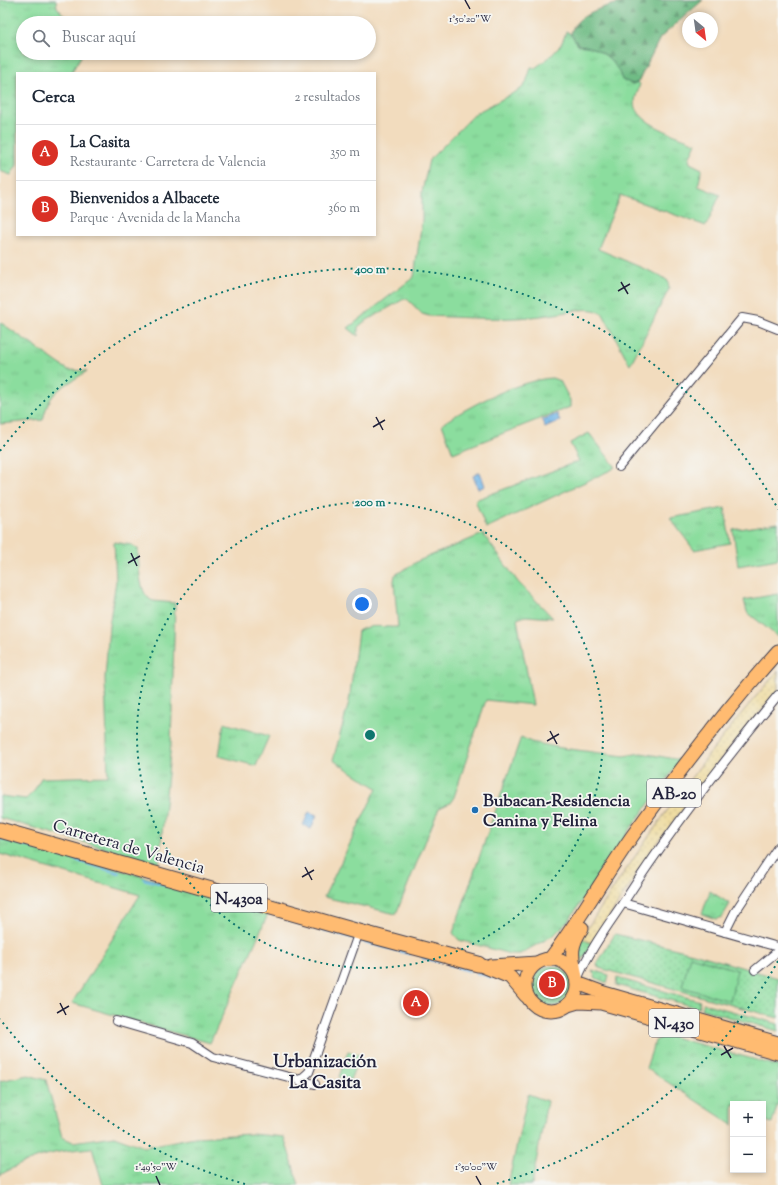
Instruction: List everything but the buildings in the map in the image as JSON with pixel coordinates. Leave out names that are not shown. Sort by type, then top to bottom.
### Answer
[{"type":"highway","name":"Carretera de Valencia","points":[[0,830],[359,932],[478,964]]},
{"type":"main road","points":[[543,961],[558,960],[566,964],[577,981],[576,991],[568,1005],[562,1009],[549,1011],[530,1002],[526,994],[525,981],[530,969],[543,961],[565,939],[632,836],[708,734],[778,651]]},
{"type":"main road","name":"AB-20","points":[[577,981],[571,954],[574,939],[627,859],[689,772],[724,725],[778,664]]},
{"type":"main road","name":"Carretera de Valencia","points":[[478,964],[497,966],[543,961]]},
{"type":"main road","name":"Carretera de Valencia","points":[[478,964],[510,977],[518,984],[530,1002]]},
{"type":"main road","name":"N-430","points":[[577,981],[604,993],[778,1042]]},
{"type":"main road","name":"N-430","points":[[568,1005],[578,1002],[601,1003],[778,1053]]},
{"type":"street","points":[[619,467],[742,318],[758,321],[778,329]]},
{"type":"street","points":[[577,981],[583,967],[657,851],[696,796],[778,696]]},
{"type":"street","points":[[725,932],[735,912],[778,847]]},
{"type":"street","points":[[623,903],[778,946]]},
{"type":"street","points":[[299,1081],[308,1072],[359,932]]},
{"type":"street","points":[[755,970],[778,951]]},
{"type":"street","points":[[116,1021],[192,1043],[213,1057],[315,1084]]},
{"type":"green space","points":[[0,0],[56,0],[57,7],[64,16],[16,16],[16,60],[79,60],[72,72],[16,72],[16,167],[11,175],[0,171]]},
{"type":"green space","points":[[638,0],[703,0],[689,12],[682,12],[682,19],[660,38],[638,82],[633,84],[622,80],[616,66],[606,55],[593,48],[578,45],[571,34],[574,26],[580,19],[589,13],[620,3]]},
{"type":"green space","points":[[566,31],[571,34],[578,45],[592,46],[609,58],[619,68],[622,80],[631,83],[638,82],[640,84],[635,103],[637,110],[643,117],[650,123],[669,133],[696,143],[689,159],[690,163],[702,169],[698,186],[720,195],[706,226],[620,195],[598,249],[661,276],[668,281],[669,289],[630,365],[603,314],[592,310],[580,310],[524,318],[429,316],[422,314],[407,299],[404,299],[364,322],[358,327],[358,336],[348,328],[414,277],[422,221],[422,192],[429,160],[476,113],[521,89],[526,83],[531,67],[535,68],[559,48]]},
{"type":"green space","points":[[0,322],[68,370],[87,371],[64,386],[54,395],[49,401],[43,420],[0,424]]},
{"type":"green space","points":[[552,378],[560,381],[570,400],[570,407],[453,453],[442,424],[495,395],[525,384]]},
{"type":"green space","points":[[589,433],[615,466],[613,469],[486,528],[475,500],[579,461],[570,443]]},
{"type":"green space","points":[[725,508],[730,543],[694,550],[670,518]]},
{"type":"green space","points":[[778,523],[778,559],[738,566],[733,530]]},
{"type":"green space","points":[[483,534],[518,582],[553,618],[526,616],[517,619],[533,705],[486,700],[454,797],[450,803],[439,808],[396,914],[324,897],[377,788],[333,760],[349,702],[358,631],[372,626],[398,627],[394,581],[395,575],[418,561]]},
{"type":"green space","points":[[114,542],[132,545],[138,549],[140,578],[144,593],[148,598],[153,601],[175,603],[171,744],[159,864],[0,818],[0,796],[26,799],[34,791],[41,778],[108,776],[105,678],[109,626],[116,581]]},
{"type":"green space","points":[[778,594],[778,637],[747,612],[744,600]]},
{"type":"green space","points":[[224,723],[269,736],[256,766],[219,756]]},
{"type":"green space","points":[[521,737],[531,742],[561,748],[624,756],[641,753],[681,760],[631,828],[569,920],[554,935],[520,954],[510,954],[459,940],[453,933]]},
{"type":"green space","points":[[0,836],[269,912],[210,1043],[72,1003],[140,895],[0,854]]},
{"type":"green space","points":[[710,891],[730,904],[722,917],[716,919],[702,914]]},
{"type":"green space","points":[[615,934],[693,953],[778,978],[778,1018],[599,968],[597,964]]},
{"type":"green space","points":[[581,938],[592,944],[580,963],[577,959]]},
{"type":"green space","points":[[690,956],[737,970],[730,1001],[682,987]]},
{"type":"green space","points":[[552,966],[560,968],[566,972],[570,978],[572,986],[570,994],[566,1000],[560,1004],[552,1006],[544,1004],[538,1000],[534,994],[532,986],[534,978],[538,972],[544,968]]},
{"type":"green space","points":[[592,970],[609,975],[607,983],[596,978]]},
{"type":"green space","points":[[617,978],[700,1001],[698,1008],[616,985]]},
{"type":"green space","points":[[703,1003],[778,1024],[778,1031],[701,1009]]},
{"type":"green space","points":[[666,1035],[778,1066],[778,1103],[772,1123],[766,1121],[766,1101],[730,1101],[730,1123],[646,1068],[655,1041]]},
{"type":"green space","points":[[348,1051],[360,1055],[350,1080],[339,1077]]},
{"type":"green space","points":[[28,1075],[46,1080],[62,1137],[73,1142],[114,1136],[144,1147],[195,1137],[252,1134],[284,1137],[299,1185],[103,1185],[92,1148],[66,1151],[44,1156],[23,1163],[0,1175],[0,1081]]},
{"type":"green space","points":[[528,1094],[547,1101],[532,1185],[508,1185]]},
{"type":"sand","points":[[778,671],[778,691],[718,763],[653,849],[592,944],[581,938],[650,835],[699,767]]},
{"type":"water","points":[[557,414],[560,421],[545,428],[542,420]]},
{"type":"water","points":[[480,472],[485,486],[478,489],[473,476]]},
{"type":"water","points":[[309,812],[317,815],[311,829],[303,825]]},
{"type":"waterway","points":[[0,838],[63,856]]},
{"type":"waterway","points":[[75,860],[119,873]]},
{"type":"waterway","points":[[144,879],[178,888]]},
{"type":"waterway","points":[[288,920],[353,938]]},
{"type":"waterway","points":[[361,941],[410,954]]},
{"type":"waterway","points":[[423,958],[440,962]]},
{"type":"waterway","points":[[449,965],[470,971]]},
{"type":"waterway","points":[[477,973],[491,977]]},
{"type":"place","name":"Bubacan-Residencia Canina y Felina","points":[[475,810]]},
{"type":"place","name":"Bienvenidos a Albacete","points":[[552,984]]},
{"type":"place","name":"La Casita","points":[[416,1003]]},
{"type":"district","name":"Urbanización La Casita","points":[[325,1071]]}]
